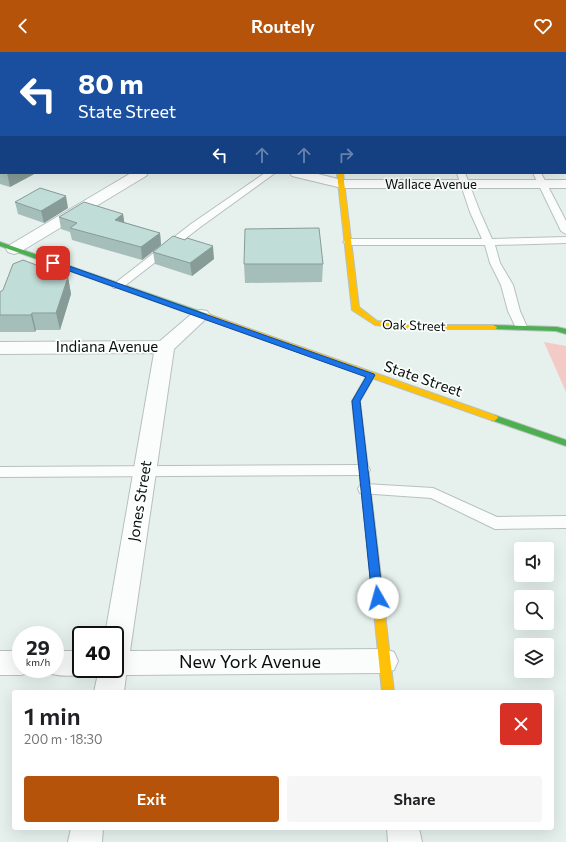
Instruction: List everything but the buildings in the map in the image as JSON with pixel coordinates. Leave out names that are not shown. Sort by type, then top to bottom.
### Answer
[{"type":"main road","name":"Oak Street","points":[[341,179],[355,308],[375,323],[414,327],[521,327],[556,329],[566,332]]},
{"type":"main road","name":"State Street","points":[[7,246],[566,443]]},
{"type":"main road","points":[[371,375],[356,401],[388,690]]},
{"type":"street","points":[[7,246],[138,174]]},
{"type":"street","name":"Wallace Avenue","points":[[304,174],[341,179],[540,179],[566,184]]},
{"type":"street","name":"Indiana Avenue","points":[[0,348],[165,347],[201,315]]},
{"type":"street","name":"Jones Street","points":[[120,626],[165,347]]},
{"type":"street","name":"New York Avenue","points":[[124,663],[384,661]]},
{"type":"street","points":[[0,663],[12,663]]},
{"type":"street","points":[[109,690],[111,678]]},
{"type":"street","points":[[85,842],[87,830]]},
{"type":"street","points":[[403,830],[405,842]]},
{"type":"lane","points":[[118,286],[195,226],[270,174]]},
{"type":"lane","points":[[463,179],[475,212],[489,242],[495,263],[506,285],[514,311],[521,327]]},
{"type":"lane","points":[[540,179],[566,231]]},
{"type":"lane","points":[[348,242],[432,243],[566,240]]},
{"type":"lane","points":[[29,265],[40,258]]},
{"type":"lane","points":[[0,472],[364,470]]},
{"type":"lane","points":[[366,489],[433,493],[495,523],[566,522]]},
{"type":"shaded area","points":[[544,342],[566,346],[566,392]]},
{"type":"traffic: fast","points":[[0,244],[205,316]]},
{"type":"traffic: fast","points":[[493,327],[557,329],[566,332]]},
{"type":"traffic: fast","points":[[371,375],[356,401],[373,552]]},
{"type":"traffic: fast","points":[[494,418],[566,443]]},
{"type":"traffic: slow","points":[[340,174],[355,308],[375,323],[414,327],[493,327]]},
{"type":"traffic: slow","points":[[205,316],[494,418]]},
{"type":"traffic: slow","points":[[373,552],[388,690]]},
{"type":"route","points":[[53,263],[371,375],[356,401],[378,598]]}]
